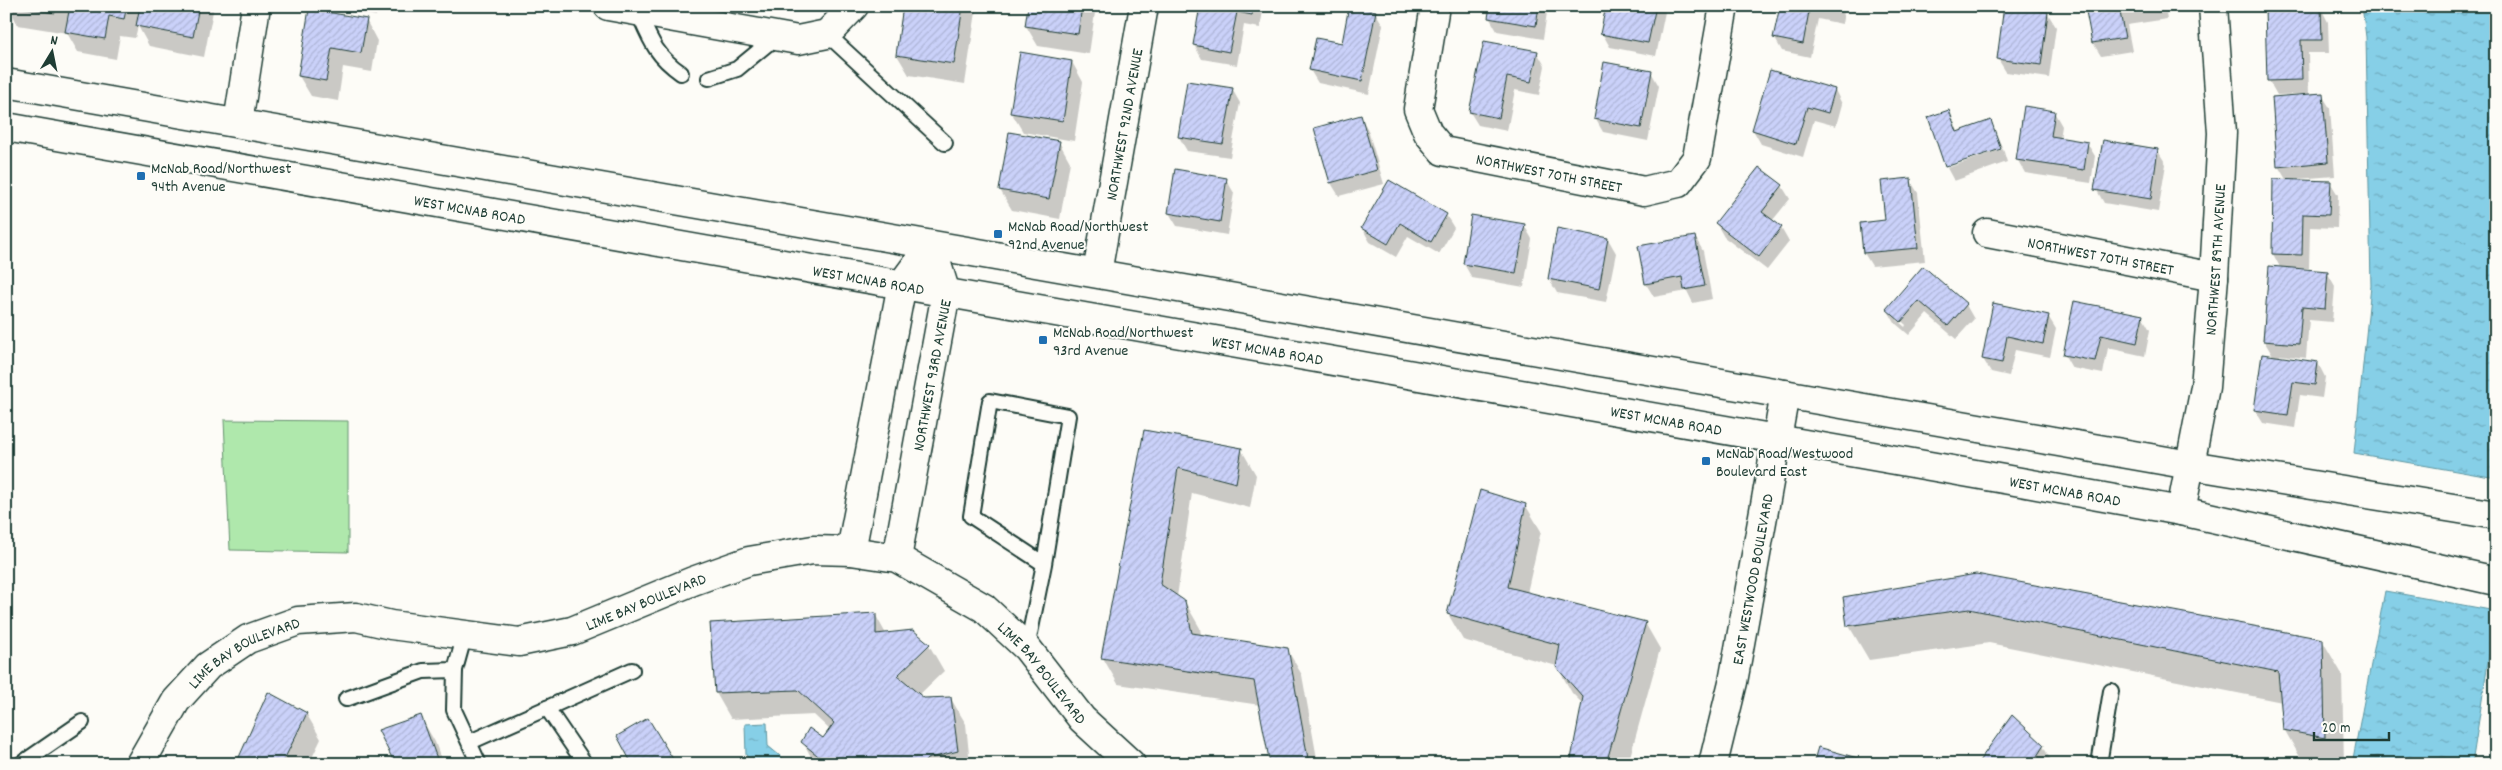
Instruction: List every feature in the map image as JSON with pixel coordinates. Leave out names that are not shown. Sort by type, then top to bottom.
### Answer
[{"type":"main road","points":[[238,123],[256,6]]},
{"type":"main road","points":[[608,6],[798,40],[827,34],[854,6]]},
{"type":"main road","name":"NORTHWEST 92ND AVENUE","points":[[1098,272],[1144,6]]},
{"type":"main road","name":"NORTHWEST 70TH STREET","points":[[1434,6],[1418,109],[1428,133],[1443,151],[1644,191],[1678,183],[1697,158],[1724,6]]},
{"type":"main road","name":"NORTHWEST 89TH AVENUE","points":[[2181,511],[2205,387],[2214,277],[2222,133],[2213,6]]},
{"type":"main road","points":[[6,83],[931,245],[1098,272],[2190,465],[2496,515]]},
{"type":"main road","name":"WEST MCNAB ROAD","points":[[6,127],[1778,438],[2181,511],[2496,582]]},
{"type":"main road","name":"NORTHWEST 70TH STREET","points":[[1987,234],[2214,277]]},
{"type":"main road","points":[[851,551],[902,284],[931,245]]},
{"type":"main road","name":"NORTHWEST 93RD AVENUE","points":[[897,558],[946,293],[931,245]]},
{"type":"main road","name":"EAST WESTWOOD BOULEVARD","points":[[1713,764],[1733,682],[1785,394]]},
{"type":"main road","name":"LIME BAY BOULEVARD","points":[[140,764],[176,701],[208,666],[248,639],[298,621],[356,617],[391,625],[519,642],[572,631],[692,581],[749,561],[812,550],[851,551],[897,558],[984,608],[1027,648],[1082,719],[1131,764]]},
{"type":"lane","points":[[638,12],[653,47],[666,62],[682,73]]},
{"type":"lane","points":[[827,34],[945,143]]},
{"type":"lane","points":[[709,78],[737,69],[777,36]]},
{"type":"lane","points":[[1027,648],[1044,564],[1068,416],[990,401],[971,516],[1044,564]]},
{"type":"lane","points":[[465,634],[455,670],[454,710],[480,764]]},
{"type":"lane","points":[[346,699],[424,671],[455,670]]},
{"type":"lane","points":[[470,742],[632,670]]},
{"type":"lane","points":[[2099,764],[2111,691]]},
{"type":"lane","points":[[547,708],[585,764]]},
{"type":"lane","points":[[21,764],[82,722]]},
{"type":"green space","points":[[224,420],[348,421],[348,552],[230,550]]},
{"type":"water","points":[[2362,6],[2496,6],[2496,478],[2354,453],[2371,286],[2366,37]]},
{"type":"water","points":[[2385,591],[2496,611],[2472,764],[2352,764]]},
{"type":"water","points":[[767,723],[768,746],[785,760],[781,764],[754,764],[746,755],[745,724]]},
{"type":"building","points":[[14,6],[56,6],[55,13]]},
{"type":"building","points":[[70,6],[127,6],[124,19],[109,16],[105,39],[65,32]]},
{"type":"building","points":[[140,6],[199,6],[193,37],[136,26]]},
{"type":"building","points":[[903,6],[963,6],[954,64],[896,55]]},
{"type":"building","points":[[1028,6],[1082,6],[1078,34],[1025,26]]},
{"type":"building","points":[[1200,6],[1254,6],[1252,15],[1237,12],[1229,52],[1193,45]]},
{"type":"building","points":[[1349,6],[1376,11],[1362,81],[1309,70],[1316,38],[1342,43]]},
{"type":"building","points":[[1490,6],[1539,6],[1536,26],[1488,18]]},
{"type":"building","points":[[1606,6],[1656,6],[1648,43],[1600,34]]},
{"type":"building","points":[[1780,6],[1810,6],[1803,44],[1773,38]]},
{"type":"building","points":[[1814,6],[1835,6],[1834,11]]},
{"type":"building","points":[[2004,6],[2048,12],[2041,65],[1997,59]]},
{"type":"building","points":[[2085,6],[2154,6],[2120,12],[2125,38],[2092,43]]},
{"type":"building","points":[[2321,7],[2322,40],[2301,40],[2302,80],[2267,81],[2265,8]]},
{"type":"building","points":[[309,9],[367,19],[361,53],[332,48],[326,81],[298,76]]},
{"type":"building","points":[[1484,41],[1538,51],[1531,82],[1507,77],[1499,118],[1469,112]]},
{"type":"building","points":[[1020,52],[1072,61],[1063,121],[1010,113]]},
{"type":"building","points":[[1604,62],[1652,71],[1641,128],[1594,119]]},
{"type":"building","points":[[1770,70],[1835,89],[1828,113],[1807,107],[1796,144],[1752,130]]},
{"type":"building","points":[[1187,81],[1233,88],[1223,144],[1178,137]]},
{"type":"building","points":[[2323,93],[2328,162],[2277,167],[2272,97]]},
{"type":"building","points":[[2024,106],[2055,111],[2051,136],[2088,142],[2084,170],[2016,160]]},
{"type":"building","points":[[1949,110],[1957,132],[1991,120],[2001,149],[1945,167],[1928,117]]},
{"type":"building","points":[[1361,115],[1377,170],[1330,183],[1314,128]]},
{"type":"building","points":[[1009,132],[1060,141],[1049,199],[999,190]]},
{"type":"building","points":[[2103,140],[2158,149],[2151,199],[2094,190]]},
{"type":"building","points":[[1759,167],[1783,185],[1762,212],[1782,227],[1759,257],[1715,223]]},
{"type":"building","points":[[1175,169],[1227,178],[1220,222],[1168,213]]},
{"type":"building","points":[[1911,178],[1918,248],[1863,253],[1860,223],[1885,220],[1881,181]]},
{"type":"building","points":[[2273,179],[2331,181],[2329,215],[2303,214],[2302,255],[2272,254]]},
{"type":"building","points":[[1389,180],[1447,214],[1431,242],[1400,223],[1388,244],[1361,228]]},
{"type":"building","points":[[1471,215],[1525,224],[1516,273],[1463,264]]},
{"type":"building","points":[[1557,228],[1608,238],[1599,289],[1548,279]]},
{"type":"building","points":[[1695,236],[1705,286],[1684,290],[1682,277],[1645,284],[1638,246]]},
{"type":"building","points":[[1923,266],[1967,304],[1948,326],[1919,301],[1901,322],[1886,309]]},
{"type":"building","points":[[2269,266],[2328,271],[2325,309],[2302,307],[2299,344],[2263,341]]},
{"type":"building","points":[[2074,301],[2143,315],[2137,343],[2101,335],[2095,361],[2063,355]]},
{"type":"building","points":[[1993,303],[2049,315],[2043,344],[2007,336],[2002,363],[1982,359]]},
{"type":"building","points":[[2262,354],[2318,362],[2315,385],[2293,382],[2288,415],[2254,410]]},
{"type":"building","points":[[1144,430],[1242,448],[1236,483],[1178,468],[1160,584],[1185,601],[1192,633],[1288,648],[1309,764],[1270,764],[1254,681],[1101,658]]},
{"type":"building","points":[[1480,490],[1526,504],[1508,587],[1646,622],[1606,764],[1570,764],[1583,697],[1556,667],[1560,645],[1447,614]]},
{"type":"building","points":[[1976,574],[2323,639],[2325,738],[2283,730],[2278,672],[1969,609],[1847,626],[1843,597]]},
{"type":"building","points":[[876,613],[876,634],[913,630],[930,644],[897,676],[924,698],[951,697],[958,751],[927,759],[923,764],[828,764],[801,742],[809,728],[823,738],[834,723],[798,690],[715,693],[710,623]]},
{"type":"building","points":[[268,692],[307,713],[282,764],[236,764]]},
{"type":"building","points":[[421,715],[439,764],[395,764],[378,730]]},
{"type":"building","points":[[2012,715],[2044,745],[2032,764],[1977,764]]},
{"type":"building","points":[[648,718],[676,764],[632,764],[617,736]]},
{"type":"building","points":[[1818,747],[1879,764],[1813,764]]},
{"type":"place","name":"McNab Road/Northwest 94th Avenue","points":[[141,176]]},
{"type":"place","name":"McNab Road/Northwest 92nd Avenue","points":[[998,234]]},
{"type":"place","name":"McNab Road/Northwest 93rd Avenue","points":[[1043,340]]},
{"type":"place","name":"McNab Road/Westwood Boulevard East","points":[[1706,461]]}]
